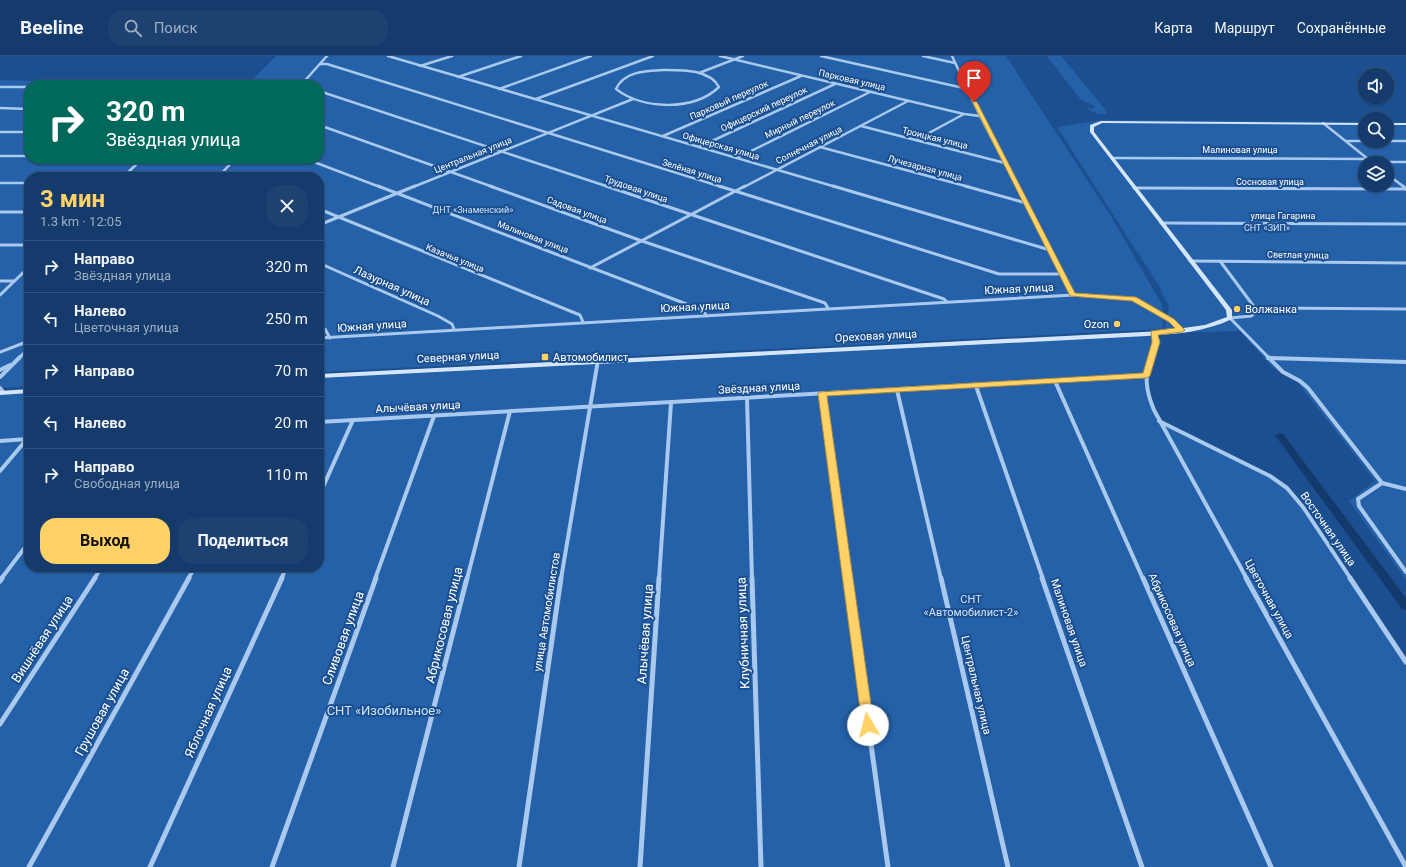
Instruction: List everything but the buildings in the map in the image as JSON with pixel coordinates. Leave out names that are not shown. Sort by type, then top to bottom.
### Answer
[{"type":"street","points":[[306,80],[327,56]]},
{"type":"street","name":"Офицерская улица","points":[[388,56],[1050,250]]},
{"type":"street","points":[[420,66],[452,56]]},
{"type":"street","points":[[457,77],[521,56]]},
{"type":"street","points":[[498,89],[591,56]]},
{"type":"street","points":[[536,99],[653,56]]},
{"type":"street","name":"Парковая улица","points":[[720,56],[964,114],[980,116]]},
{"type":"street","name":"Центральная улица","points":[[699,73],[742,56]]},
{"type":"street","points":[[821,56],[968,89]]},
{"type":"street","points":[[922,56],[955,63]]},
{"type":"street","points":[[952,56],[980,116],[1073,294]]},
{"type":"street","name":"Зелёная улица","points":[[320,64],[327,64],[1000,274],[1063,274]]},
{"type":"street","name":"Центральная улица","points":[[663,70],[699,73],[718,82],[719,87],[716,92],[708,97],[683,103],[652,103],[633,100],[620,94],[616,89],[618,83],[624,78],[634,74],[663,70]]},
{"type":"street","name":"Парковый переулок","points":[[662,136],[801,76]]},
{"type":"street","name":"Офицерский переулок","points":[[699,147],[836,84]]},
{"type":"street","points":[[0,87],[24,87]]},
{"type":"street","name":"Мирный переулок","points":[[736,158],[870,92]]},
{"type":"street","name":"Трудовая улица","points":[[324,93],[944,299],[947,302]]},
{"type":"street","name":"Центральная улица","points":[[324,223],[633,100]]},
{"type":"street","name":"Солнечная улица","points":[[590,268],[908,101]]},
{"type":"street","points":[[0,108],[24,109]]},
{"type":"street","points":[[916,140],[964,114]]},
{"type":"street","points":[[1358,124],[1101,122],[1092,126],[1092,132],[1189,261],[1229,310],[1230,318],[1283,372],[1300,381],[1308,388],[1382,483],[1406,489]]},
{"type":"street","points":[[1323,123],[1364,156]]},
{"type":"street","points":[[1394,124],[1405,125]]},
{"type":"street","name":"Троицкая улица","points":[[861,126],[1005,163]]},
{"type":"street","name":"Садовая улица","points":[[324,127],[642,241],[824,304],[828,308]]},
{"type":"street","points":[[0,132],[24,132]]},
{"type":"street","points":[[1347,141],[1358,141]]},
{"type":"street","points":[[1394,141],[1406,141]]},
{"type":"street","name":"Лучезарная улица","points":[[820,147],[1026,203]]},
{"type":"street","points":[[0,156],[24,156]]},
{"type":"street","name":"Малиновая улица","points":[[1112,158],[1358,159]]},
{"type":"street","points":[[1394,162],[1406,162]]},
{"type":"street","points":[[128,172],[137,164]]},
{"type":"street","points":[[223,172],[230,164]]},
{"type":"street","name":"Малиновая улица","points":[[319,164],[702,310],[707,316]]},
{"type":"street","points":[[1394,179],[1406,189]]},
{"type":"street","points":[[0,183],[24,183]]},
{"type":"street","points":[[1400,184],[1406,184]]},
{"type":"street","name":"Сосновая улица","points":[[1134,188],[1406,189]]},
{"type":"street","name":"Казачья улица","points":[[324,211],[580,315],[583,322]]},
{"type":"street","points":[[0,212],[24,212]]},
{"type":"street","name":"улица Гагарина","points":[[1161,223],[1406,224]]},
{"type":"street","points":[[0,245],[24,245]]},
{"type":"street","name":"Светлая улица","points":[[1189,261],[1406,263]]},
{"type":"street","points":[[1220,261],[1255,308]]},
{"type":"street","name":"Лазурная улица","points":[[324,265],[438,316],[452,324],[454,329]]},
{"type":"street","points":[[0,295],[24,272]]},
{"type":"street","points":[[0,281],[14,282]]},
{"type":"street","name":"Южная улица","points":[[324,338],[454,329],[707,316],[1073,294],[1134,299],[1171,320],[1182,330]]},
{"type":"street","points":[[1230,318],[1251,316],[1255,312],[1255,308]]},
{"type":"street","points":[[1255,308],[1406,310]]},
{"type":"street","name":"Ореховая улица","points":[[598,360],[1154,333],[1220,324],[1230,318]]},
{"type":"street","points":[[324,328],[330,338]]},
{"type":"street","name":"Цветочная улица","points":[[1154,333],[1156,342],[1146,376],[1151,402],[1159,421],[1406,867]]},
{"type":"street","points":[[0,352],[24,343]]},
{"type":"street","points":[[0,377],[23,354]]},
{"type":"street","points":[[1268,358],[1406,362]]},
{"type":"street","name":"Северная улица","points":[[324,376],[598,360]]},
{"type":"street","name":"улица Автомобилистов","points":[[519,867],[589,406],[598,360]]},
{"type":"street","points":[[0,370],[16,361]]},
{"type":"street","name":"Звёздная улица","points":[[589,406],[671,403],[1146,376]]},
{"type":"street","name":"Абрикосовая улица","points":[[1055,381],[1271,867]]},
{"type":"street","name":"Малиновая улица","points":[[976,386],[1142,867]]},
{"type":"street","name":"Центральная улица","points":[[897,390],[1008,867]]},
{"type":"street","points":[[1,391],[24,391]]},
{"type":"street","points":[[822,394],[888,867]]},
{"type":"street","name":"Клубничная улица","points":[[748,398],[761,867]]},
{"type":"street","name":"Алычёвая улица","points":[[640,867],[671,403]]},
{"type":"street","name":"Алычёвая улица","points":[[324,422],[589,406]]},
{"type":"street","name":"Абрикосовая улица","points":[[394,867],[510,411]]},
{"type":"street","name":"Сливовая улица","points":[[272,867],[434,416]]},
{"type":"street","points":[[324,485],[354,420]]},
{"type":"street","name":"Восточная улица","points":[[1159,421],[1244,462],[1270,476],[1287,488],[1303,506],[1406,662]]},
{"type":"street","points":[[0,441],[24,439]]},
{"type":"street","points":[[0,471],[24,444]]},
{"type":"street","points":[[1382,483],[1363,494],[1358,500],[1359,506],[1406,572]]},
{"type":"street","points":[[0,580],[24,549]]},
{"type":"street","name":"Вишнёвая улица","points":[[0,724],[99,572]]},
{"type":"street","name":"Грушовая улица","points":[[29,867],[192,572]]},
{"type":"street","name":"Яблочная улица","points":[[150,867],[285,572]]},
{"type":"green space","name":"ДНТ «Знаменский»","points":[[276,56],[1006,56],[1112,218],[1162,305],[1163,329],[324,372],[324,172],[24,172],[24,386],[0,388],[0,374],[8,367],[0,367],[0,80],[24,81],[24,164],[324,164],[324,80],[252,80]]},
{"type":"green space","points":[[1047,56],[1061,56],[1104,108],[1107,114],[1096,113],[1087,108],[1094,109],[1095,106],[1081,100]]},
{"type":"green space","name":"СНТ «ЗИП»","points":[[1102,120],[1358,122],[1358,148],[1394,148],[1394,122],[1406,123],[1406,580],[1349,501],[1375,481],[1298,383],[1273,368],[1240,331],[1168,333],[1165,327],[1169,307],[1159,286],[1057,127]]},
{"type":"green space","name":"СНТ «Автомобилист-2»","points":[[1154,333],[1155,344],[1147,370],[1146,381],[1150,398],[1159,421],[1244,461],[1287,488],[1303,507],[1406,662],[1406,867],[0,867],[0,393],[24,391],[24,572],[324,572],[324,376]]},
{"type":"waterway","points":[[1280,436],[1406,606]]},
{"type":"place","name":"Волжанка","points":[[1237,309]]},
{"type":"place","name":"Ozon","points":[[1117,324]]},
{"type":"place","name":"Автомобилист","points":[[545,357]]},
{"type":"route","points":[[868,725],[822,394],[1146,376],[1156,342],[1154,333],[1182,330],[1171,320],[1144,303],[1134,299],[1114,296],[1073,294],[974,102]]},
{"type":"park label","name":"СНТ «Изобильное»","points":[[384,710]]}]
